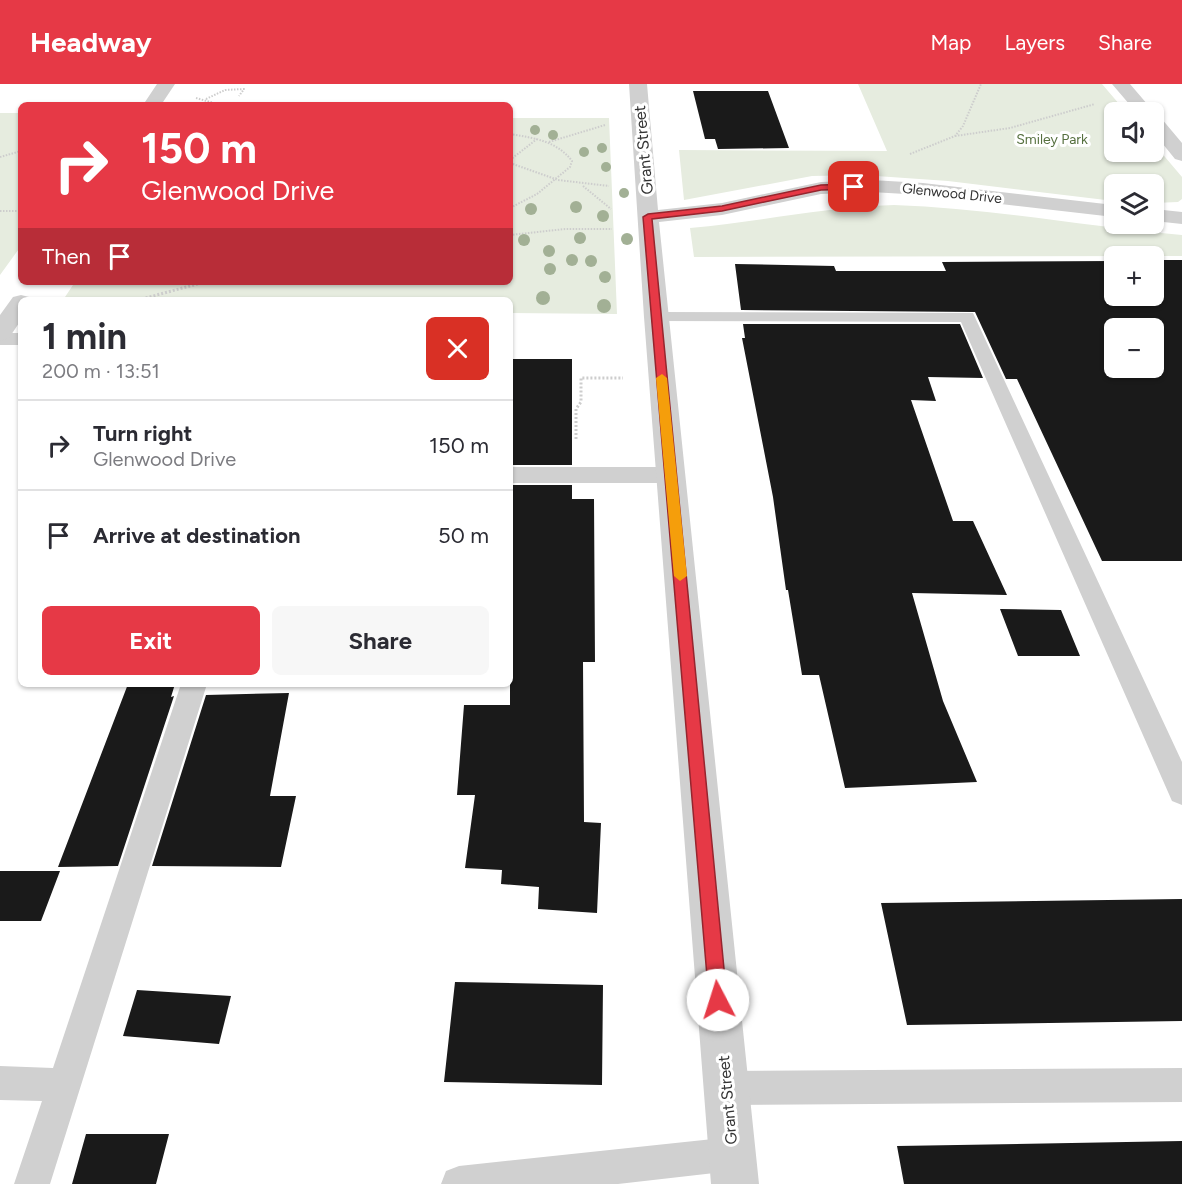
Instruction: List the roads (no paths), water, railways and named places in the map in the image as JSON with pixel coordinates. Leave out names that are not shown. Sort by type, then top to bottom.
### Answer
[{"type":"street","points":[[154,102],[166,84]]},
{"type":"street","name":"Grant Street","points":[[638,84],[647,187],[628,219],[656,317],[734,1169]]},
{"type":"street","points":[[1120,84],[1136,102]]},
{"type":"street","points":[[1164,134],[1182,155]]},
{"type":"street","name":"Glenwood Drive","points":[[628,219],[722,208],[821,188],[871,186],[923,189],[1104,210]]},
{"type":"street","points":[[1164,216],[1182,218]]},
{"type":"street","points":[[0,333],[18,307]]},
{"type":"lane","points":[[656,317],[967,317],[1182,792]]},
{"type":"lane","points":[[0,339],[18,339]]},
{"type":"lane","points":[[513,475],[671,476]]},
{"type":"lane","points":[[32,1184],[193,687]]},
{"type":"lane","points":[[0,1083],[63,1085]]},
{"type":"lane","points":[[726,1088],[1182,1086]]},
{"type":"lane","points":[[459,1184],[734,1169]]},
{"type":"park label","name":"Smiley Park","points":[[1052,139]]}]
